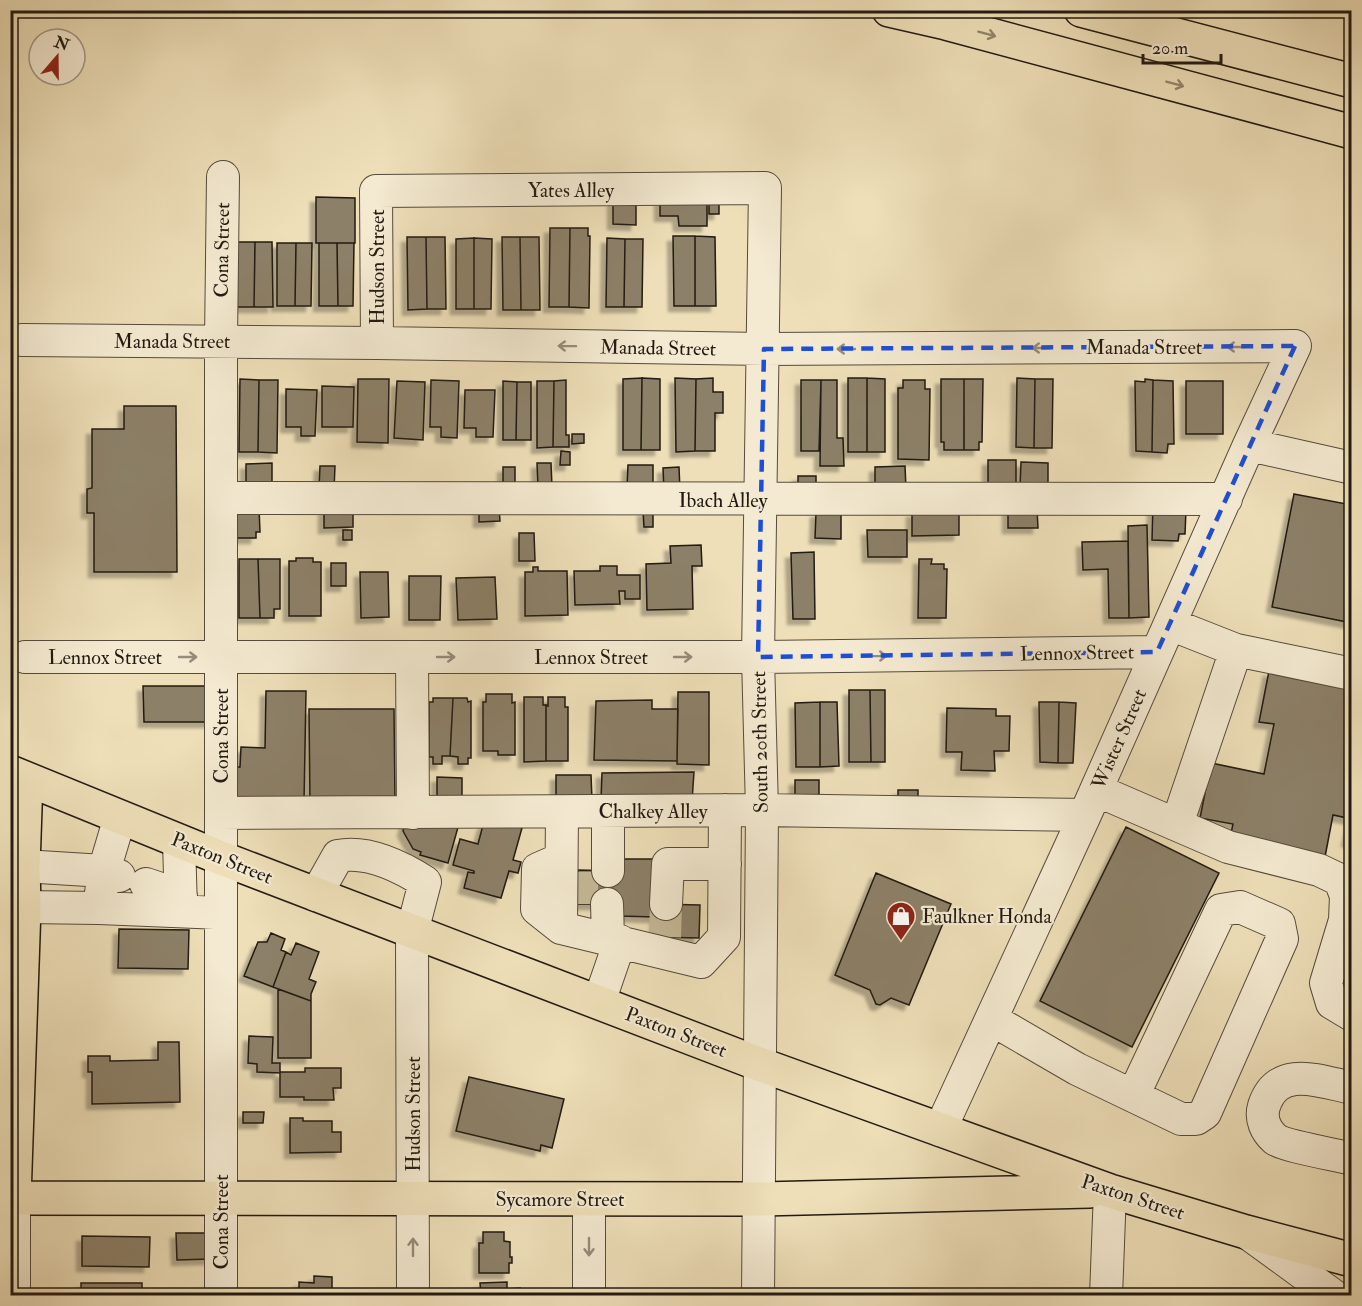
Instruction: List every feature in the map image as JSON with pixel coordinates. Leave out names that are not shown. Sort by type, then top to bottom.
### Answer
[{"type":"main road","points":[[889,10],[958,26],[1352,132]]},
{"type":"main road","points":[[1081,10],[1352,81]]},
{"type":"main road","points":[[12,1198],[24,907],[19,854],[18,776]]},
{"type":"main road","name":"Paxton Street","points":[[18,776],[412,932],[940,1130],[1110,1191],[1246,1232],[1352,1260]]},
{"type":"main road","name":"Sycamore Street","points":[[12,1198],[759,1199],[1110,1191]]},
{"type":"street","name":"Cona Street","points":[[221,1296],[223,177]]},
{"type":"street","name":"Yates Alley","points":[[376,191],[765,188]]},
{"type":"street","name":"South 20th Street","points":[[758,1296],[762,810],[758,657],[765,188]]},
{"type":"street","name":"Hudson Street","points":[[376,191],[377,343]]},
{"type":"street","name":"Manada Street","points":[[22,340],[764,349],[1295,346]]},
{"type":"street","name":"Wister Street","points":[[940,1130],[1091,802],[1295,346]]},
{"type":"street","points":[[1249,445],[1352,468]]},
{"type":"street","name":"Ibach Alley","points":[[221,498],[1226,499]]},
{"type":"street","points":[[1170,624],[1236,650],[1352,674]]},
{"type":"street","points":[[1177,824],[1236,650]]},
{"type":"street","name":"Lennox Street","points":[[25,657],[758,657],[1157,652]]},
{"type":"street","points":[[412,657],[413,813]]},
{"type":"street","points":[[1091,802],[1177,824],[1228,847],[1319,870],[1340,880],[1346,896],[1345,920],[1326,983],[1332,1003],[1352,1015]]},
{"type":"street","name":"Chalkey Alley","points":[[221,813],[762,810],[1091,802]]},
{"type":"street","points":[[593,925],[673,946],[700,962],[724,937],[725,810]]},
{"type":"street","points":[[584,811],[584,867]]},
{"type":"street","points":[[584,811],[584,867],[593,925],[599,1002]]},
{"type":"street","points":[[99,908],[123,877],[120,817]]},
{"type":"street","points":[[179,841],[181,904]]},
{"type":"street","name":"Hudson Street","points":[[316,895],[338,856],[350,853],[369,856],[408,871],[425,882],[412,932],[413,1296]]},
{"type":"street","points":[[19,854],[123,877],[181,904],[221,913]]},
{"type":"street","points":[[674,904],[668,864],[725,864]]},
{"type":"street","points":[[24,907],[99,908],[181,904]]},
{"type":"street","points":[[991,1019],[1077,1069],[1133,1096],[1181,1119],[1196,1119],[1205,1113],[1282,939],[1279,924],[1240,907],[1221,910],[1133,1096]]},
{"type":"street","points":[[1352,1088],[1304,1077],[1285,1080],[1270,1092],[1263,1109],[1264,1127],[1277,1141],[1352,1159]]},
{"type":"street","points":[[1106,1296],[1110,1191]]},
{"type":"street","points":[[12,1198],[14,1296]]},
{"type":"street","points":[[590,1199],[590,1296]]},
{"type":"street","points":[[1246,1232],[1334,1296]]},
{"type":"highlighted area","points":[[1295,346],[1157,652],[758,657],[764,349]]},
{"type":"building","points":[[660,195],[707,199],[707,226],[679,226],[678,216],[660,216]]},
{"type":"building","points":[[316,197],[355,198],[355,243],[316,243]]},
{"type":"building","points":[[613,200],[636,201],[636,225],[613,224]]},
{"type":"building","points":[[709,202],[719,202],[719,214],[709,214]]},
{"type":"building","points":[[550,228],[570,228],[569,307],[549,307]]},
{"type":"building","points":[[570,228],[588,228],[588,236],[590,236],[589,308],[569,307]]},
{"type":"building","points":[[673,236],[695,236],[695,306],[674,306]]},
{"type":"building","points":[[695,236],[715,237],[716,306],[695,306]]},
{"type":"building","points":[[407,237],[426,237],[427,309],[408,310]]},
{"type":"building","points":[[426,237],[445,237],[446,309],[427,309]]},
{"type":"building","points":[[502,237],[520,237],[521,310],[503,310]]},
{"type":"building","points":[[520,237],[539,237],[540,310],[521,310]]},
{"type":"building","points":[[474,238],[474,309],[456,309],[456,239]]},
{"type":"building","points":[[474,238],[492,239],[491,309],[474,309]]},
{"type":"building","points":[[607,238],[625,239],[624,307],[606,307]]},
{"type":"building","points":[[625,239],[643,239],[642,307],[624,307]]},
{"type":"building","points":[[235,242],[255,242],[254,307],[236,307]]},
{"type":"building","points":[[255,242],[272,242],[273,307],[254,307]]},
{"type":"building","points":[[277,243],[296,243],[295,306],[277,306]]},
{"type":"building","points":[[296,243],[312,243],[311,306],[295,306]]},
{"type":"building","points":[[319,243],[337,243],[338,306],[319,306]]},
{"type":"building","points":[[337,243],[354,243],[353,306],[338,306]]},
{"type":"building","points":[[642,378],[641,450],[623,450],[623,379]]},
{"type":"building","points":[[642,378],[660,379],[660,450],[641,450]]},
{"type":"building","points":[[675,378],[696,379],[695,451],[676,452]]},
{"type":"building","points":[[713,378],[713,392],[723,392],[723,413],[715,413],[715,451],[695,451],[696,379]]},
{"type":"building","points":[[848,378],[867,378],[867,452],[848,452]]},
{"type":"building","points":[[867,378],[885,379],[885,452],[867,452]]},
{"type":"building","points":[[1017,378],[1035,379],[1034,448],[1016,447]]},
{"type":"building","points":[[240,379],[259,380],[258,452],[239,452]]},
{"type":"building","points":[[358,379],[389,379],[388,443],[357,442]]},
{"type":"building","points":[[941,379],[964,379],[964,450],[944,450],[944,442],[941,442]]},
{"type":"building","points":[[964,379],[983,379],[982,442],[979,442],[979,450],[964,450]]},
{"type":"building","points":[[1035,379],[1053,379],[1052,448],[1034,448]]},
{"type":"building","points":[[1145,379],[1153,380],[1152,452],[1136,451],[1135,381],[1145,382]]},
{"type":"building","points":[[259,380],[278,380],[277,453],[258,452]]},
{"type":"building","points":[[431,380],[459,381],[457,438],[441,437],[441,427],[430,427]]},
{"type":"building","points":[[566,380],[566,435],[569,435],[569,447],[553,447],[554,381]]},
{"type":"building","points":[[801,380],[821,380],[819,451],[801,451]]},
{"type":"building","points":[[821,380],[837,380],[837,438],[843,438],[844,466],[820,466]]},
{"type":"building","points":[[903,380],[925,380],[925,389],[930,389],[929,460],[898,459],[898,388],[903,388]]},
{"type":"building","points":[[1153,380],[1173,381],[1174,444],[1168,444],[1167,453],[1152,452]]},
{"type":"building","points":[[397,381],[425,382],[423,440],[394,438]]},
{"type":"building","points":[[503,381],[517,382],[516,440],[503,440]]},
{"type":"building","points":[[537,381],[554,381],[553,447],[537,448]]},
{"type":"building","points":[[1186,381],[1223,381],[1223,434],[1186,434]]},
{"type":"building","points":[[517,382],[531,382],[531,440],[516,440]]},
{"type":"building","points":[[322,386],[354,387],[353,427],[322,427]]},
{"type":"building","points":[[286,389],[317,390],[315,436],[301,436],[301,427],[286,427]]},
{"type":"building","points":[[465,390],[495,390],[493,437],[476,437],[476,428],[464,428]]},
{"type":"building","points":[[124,406],[176,406],[177,572],[94,572],[94,513],[87,513],[87,489],[92,488],[92,429],[124,429]]},
{"type":"building","points":[[572,434],[584,434],[584,443],[572,444]]},
{"type":"building","points":[[561,451],[570,452],[570,465],[560,465]]},
{"type":"building","points":[[988,460],[1016,460],[1016,487],[988,487]]},
{"type":"building","points":[[1021,462],[1048,463],[1048,487],[1020,487]]},
{"type":"building","points":[[272,463],[272,489],[246,490],[246,464]]},
{"type":"building","points":[[537,463],[551,463],[552,487],[538,487]]},
{"type":"building","points":[[628,465],[653,465],[653,487],[627,487]]},
{"type":"building","points":[[320,466],[335,466],[334,490],[319,489]]},
{"type":"building","points":[[905,466],[906,489],[875,490],[875,467]]},
{"type":"building","points":[[503,467],[515,467],[515,489],[503,489]]},
{"type":"building","points":[[679,467],[680,491],[664,491],[663,468]]},
{"type":"building","points":[[798,476],[816,476],[816,490],[798,491]]},
{"type":"building","points":[[1294,494],[1352,505],[1352,623],[1272,607]]},
{"type":"building","points":[[1153,503],[1186,510],[1185,534],[1179,534],[1178,541],[1152,540]]},
{"type":"building","points":[[236,508],[259,508],[260,532],[256,532],[256,538],[237,538]]},
{"type":"building","points":[[479,508],[499,508],[500,521],[479,522]]},
{"type":"building","points":[[324,509],[353,509],[353,527],[324,528]]},
{"type":"building","points":[[1008,509],[1037,509],[1038,528],[1008,528]]},
{"type":"building","points":[[653,510],[653,527],[644,527],[643,511]]},
{"type":"building","points":[[816,512],[841,512],[841,539],[815,538]]},
{"type":"building","points":[[912,512],[959,512],[959,535],[912,536]]},
{"type":"building","points":[[1147,525],[1149,617],[1129,618],[1128,526]]},
{"type":"building","points":[[343,530],[352,530],[352,540],[343,540]]},
{"type":"building","points":[[867,530],[907,530],[907,557],[868,557]]},
{"type":"building","points":[[519,533],[534,533],[535,561],[519,561]]},
{"type":"building","points":[[1128,541],[1129,618],[1109,618],[1108,569],[1083,570],[1082,542]]},
{"type":"building","points":[[701,545],[702,566],[692,566],[693,609],[647,610],[646,564],[671,563],[670,546]]},
{"type":"building","points":[[814,552],[815,619],[793,619],[791,553]]},
{"type":"building","points":[[296,558],[313,558],[313,562],[321,562],[321,616],[289,616],[289,561],[296,561]]},
{"type":"building","points":[[239,559],[258,559],[260,618],[239,618]]},
{"type":"building","points":[[258,559],[280,559],[280,609],[274,609],[274,618],[260,618]]},
{"type":"building","points":[[919,559],[932,559],[931,564],[944,564],[944,569],[947,569],[946,618],[918,618]]},
{"type":"building","points":[[331,563],[346,563],[346,586],[331,586]]},
{"type":"building","points":[[600,566],[617,566],[617,575],[640,575],[640,599],[625,599],[625,591],[619,591],[620,604],[575,605],[574,571],[600,571]]},
{"type":"building","points":[[533,567],[538,567],[538,571],[567,571],[568,615],[525,616],[525,572],[533,572]]},
{"type":"building","points":[[360,572],[388,572],[389,617],[361,618]]},
{"type":"building","points":[[409,576],[441,576],[440,620],[409,620]]},
{"type":"building","points":[[495,577],[497,619],[458,620],[456,578]]},
{"type":"building","points":[[1269,671],[1352,687],[1352,819],[1333,815],[1324,862],[1229,843],[1233,824],[1200,818],[1211,763],[1264,774],[1274,724],[1259,722]]},
{"type":"building","points":[[143,686],[212,686],[214,722],[144,722]]},
{"type":"building","points":[[849,690],[870,690],[871,762],[849,762]]},
{"type":"building","points":[[870,690],[885,690],[885,762],[871,762]]},
{"type":"building","points":[[266,691],[306,691],[304,803],[235,807],[236,767],[240,767],[241,747],[265,748]]},
{"type":"building","points":[[678,692],[709,692],[709,765],[677,764]]},
{"type":"building","points":[[486,694],[512,694],[512,703],[515,702],[515,755],[498,755],[498,751],[483,751],[483,702],[486,702]]},
{"type":"building","points":[[524,697],[543,697],[543,705],[546,705],[546,761],[524,762]]},
{"type":"building","points":[[548,697],[565,697],[565,707],[568,707],[568,761],[546,761]]},
{"type":"building","points":[[433,698],[453,698],[450,756],[442,756],[442,764],[433,764],[433,757],[429,757],[429,702],[433,702]]},
{"type":"building","points":[[453,698],[467,698],[468,702],[471,701],[471,758],[468,758],[468,764],[458,764],[458,757],[450,756]]},
{"type":"building","points":[[652,700],[652,709],[678,709],[677,761],[594,760],[596,701]]},
{"type":"building","points":[[820,702],[820,767],[796,767],[795,703]]},
{"type":"building","points":[[820,702],[837,702],[839,766],[820,767]]},
{"type":"building","points":[[1039,702],[1059,702],[1058,763],[1040,762]]},
{"type":"building","points":[[1059,702],[1076,703],[1073,763],[1058,763]]},
{"type":"building","points":[[947,708],[996,709],[996,716],[1010,716],[1009,751],[994,751],[995,771],[961,770],[962,752],[946,752]]},
{"type":"building","points":[[309,709],[394,709],[395,802],[310,803]]},
{"type":"building","points":[[694,772],[692,801],[601,800],[602,773]]},
{"type":"building","points":[[556,775],[591,775],[592,799],[556,799]]},
{"type":"building","points":[[437,777],[462,778],[462,802],[437,802]]},
{"type":"building","points":[[795,780],[819,780],[819,804],[795,804]]},
{"type":"building","points":[[898,790],[918,790],[918,802],[898,801]]},
{"type":"building","points":[[490,819],[522,828],[513,860],[521,862],[518,873],[509,871],[501,898],[464,888],[468,872],[474,873],[474,871],[453,865],[460,839],[478,844],[483,825]]},
{"type":"building","points":[[406,820],[460,820],[448,863],[420,855],[421,852],[413,849],[403,831]]},
{"type":"building","points":[[1352,820],[1352,842],[1347,841]]},
{"type":"building","points":[[1126,827],[1219,873],[1132,1047],[1040,1001]]},
{"type":"building","points":[[620,859],[658,859],[657,904],[700,905],[699,938],[655,937],[656,917],[619,916],[619,904],[577,904],[578,870],[619,871]]},
{"type":"building","points":[[876,873],[951,904],[909,1005],[891,998],[880,1005],[876,1004],[870,990],[835,975]]},
{"type":"building","points":[[119,929],[189,930],[188,969],[118,968]]},
{"type":"building","points":[[271,933],[285,939],[281,950],[286,952],[273,987],[244,976],[258,942],[267,942]]},
{"type":"building","points":[[296,943],[319,952],[309,979],[316,982],[311,1001],[273,987],[286,952],[291,955]]},
{"type":"building","points":[[278,989],[311,1001],[311,1058],[278,1058]]},
{"type":"building","points":[[249,1036],[273,1037],[272,1063],[280,1063],[280,1073],[257,1072],[257,1064],[248,1063]]},
{"type":"building","points":[[158,1042],[179,1042],[180,1102],[92,1104],[92,1072],[88,1072],[88,1056],[110,1056],[110,1061],[158,1060]]},
{"type":"building","points":[[305,1068],[341,1068],[341,1088],[333,1088],[334,1100],[280,1097],[280,1072],[305,1072]]},
{"type":"building","points":[[469,1077],[564,1099],[552,1148],[541,1145],[540,1151],[456,1131]]},
{"type":"building","points":[[243,1112],[264,1112],[263,1123],[243,1123]]},
{"type":"building","points":[[290,1118],[303,1118],[303,1121],[332,1121],[332,1132],[341,1132],[341,1152],[290,1153]]},
{"type":"building","points":[[483,1232],[504,1232],[504,1241],[510,1242],[510,1257],[512,1257],[512,1263],[509,1263],[509,1273],[479,1273],[479,1243],[483,1243]]},
{"type":"building","points":[[176,1233],[211,1233],[211,1259],[177,1260]]},
{"type":"building","points":[[82,1236],[150,1237],[149,1267],[82,1266]]},
{"type":"building","points":[[314,1276],[332,1277],[332,1296],[299,1296],[299,1282],[314,1283]]},
{"type":"building","points":[[507,1282],[507,1289],[520,1288],[520,1296],[481,1296],[480,1283]]},
{"type":"building","points":[[81,1283],[142,1283],[142,1296],[81,1296]]},
{"type":"tunnel","points":[[582,871],[582,904]]},
{"type":"tunnel","points":[[665,937],[666,904]]},
{"type":"place","name":"Faulkner Honda","points":[[901,942]]}]
